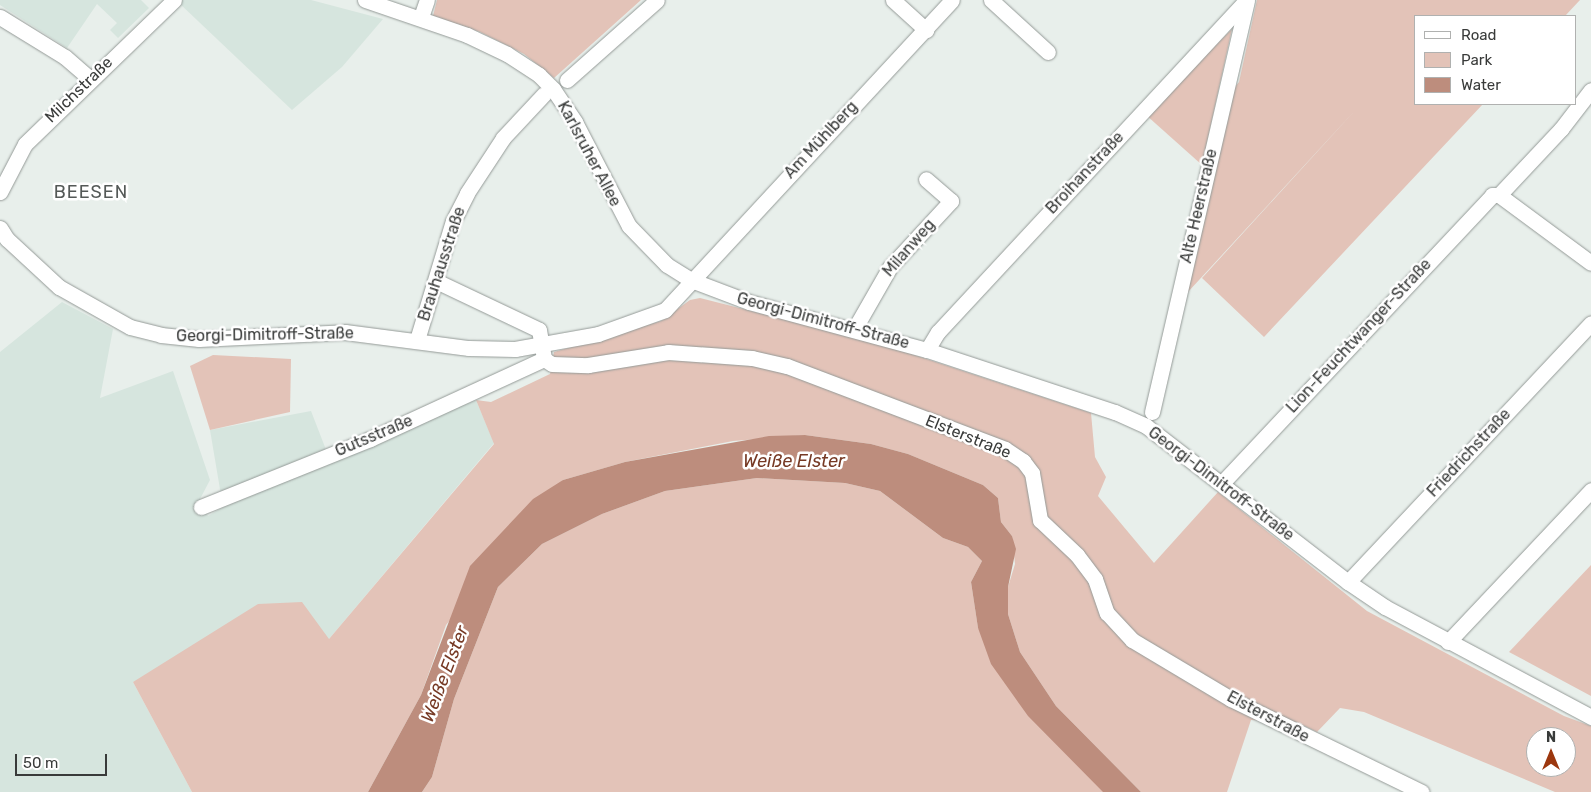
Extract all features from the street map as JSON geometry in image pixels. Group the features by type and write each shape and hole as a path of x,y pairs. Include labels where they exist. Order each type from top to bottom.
{"street":[{"name":"Milchstraße","path":"0,192 25,144 90,79 174,0"},
{"name":"Karlsruher Allee","path":"365,0 421,17 507,54 553,89 575,122 629,226 661,260 690,280"},
{"path":"421,17 427,0"},
{"path":"567,80 657,0"},
{"path":"893,0 926,30"},
{"name":"Am Mühlberg","path":"690,280 926,30 952,0"},
{"path":"991,0 1048,52"},
{"name":"Broihanstraße","path":"927,350 938,332 1247,0"},
{"name":"Alte Heerstraße","path":"1152,412 1247,0"},
{"path":"0,17 65,58 90,79"},
{"name":"Lion-Feuchtwanger-Straße","path":"1222,483 1492,195 1499,194 1560,129 1591,90"},
{"name":"Brauhausstraße","path":"417,340 453,220 467,193 503,138 544,94"},
{"name":"Milanweg","path":"855,328 890,267 951,201 926,179"},
{"path":"1499,194 1591,263"},
{"name":"Georgi-Dimitroff-Straße","path":"2,238 59,287 77,299 130,327 153,333 199,339 346,332 478,348 543,352 665,310 690,280 749,302 855,328 1115,412 1164,437 1348,582 1448,642 1591,718"},
{"path":"436,281 534,327 542,337 543,352"},
{"name":"Friedrichstraße","path":"1348,582 1591,323"},
{"name":"Gutsstraße","path":"201,507 370,439 543,352"},
{"name":"Elsterstraße","path":"543,352 568,365 668,352 752,358 787,366 1005,449 1023,460 1032,473 1040,520 1077,555 1095,579 1107,614 1132,640 1231,698 1355,762 1422,792"},
{"path":"1448,642 1591,490"}],"shaded area":[{"path":"0,0 141,0 149,8 118,38 110,30 117,23 97,4 67,48 0,5"},
{"path":"182,0 311,0 383,19 342,67 292,110 179,3"},
{"path":"62,302 113,329 100,398 173,371 210,480 200,499 208,516 223,507 210,430 311,411 330,460 476,400 494,443 329,639 133,682 192,792 0,792 0,352"}],"green space":[{"path":"437,0 641,0 554,78 524,54 480,32 433,16"},
{"path":"1257,0 1580,0 1566,15 1414,15 1414,105 1482,105 1264,337 1202,278 1359,106 1188,292 1231,92 1239,82"},
{"path":"1232,29 1202,165 1146,115"},
{"path":"700,298 881,344 1091,413 1095,457 1106,477 1098,496 1154,563 1218,492 1367,611 1564,716 1591,726 1591,792 1555,792 1364,712 1340,708 1317,732 1296,722 1251,720 1227,792 1141,792 1056,706 1020,652 1008,614 1008,587 1015,564 1012,536 1001,522 998,498 983,485 908,454 871,444 805,435 733,441 625,462 563,480 446,625 421,695 368,792 192,792 133,682 258,604 302,602 329,639 494,444 476,400 491,402 550,374 554,352 661,321 690,300"},
{"path":"213,355 291,359 290,412 210,430 190,366"},
{"path":"757,478 845,483 880,491 943,538 968,547 982,561 971,582 978,628 1104,792 422,792 432,777 454,699 498,587 542,544 602,514 665,491"},
{"path":"1591,565 1591,696 1509,652"}],"water":[{"name":"Weiße Elster","path":"805,435 871,444 908,454 983,485 998,498 1001,522 1012,536 1016,549 1008,587 1008,614 1020,652 1056,706 1141,792 1103,792 1028,716 991,664 978,628 971,582 982,561 968,547 943,538 880,491 845,483 757,478 665,491 602,514 542,544 498,587 454,699 432,777 422,792 368,792 421,695 470,566 533,499 563,480 625,462 769,436"}],"district":[{"name":"BEESEN","path":"91,192"}]}
